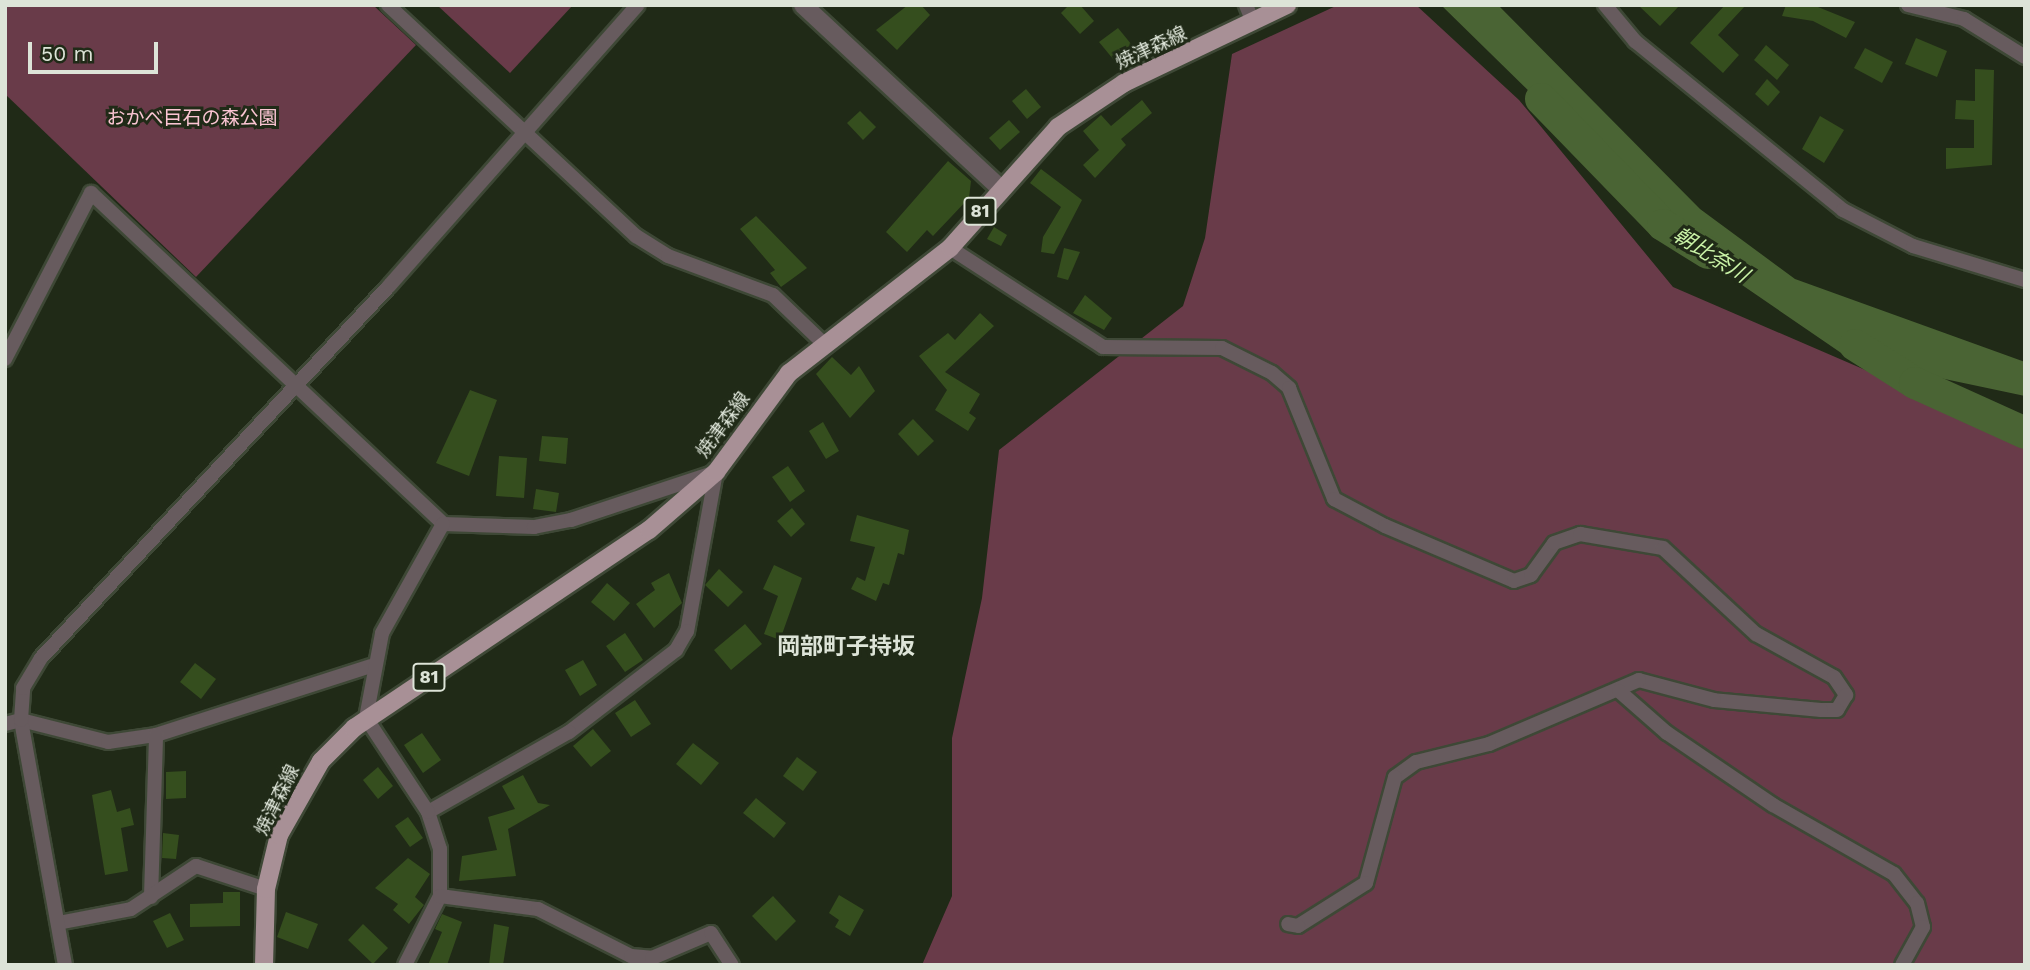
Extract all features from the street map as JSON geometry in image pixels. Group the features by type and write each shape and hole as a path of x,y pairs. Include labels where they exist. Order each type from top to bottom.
{"main road":[{"name":"焼津森線","path":"264,965 266,889 279,835 300,792 321,761 366,718 622,550 716,472 789,373 822,342 950,248 999,187 1095,101 1250,14 1287,5"}],"street":[{"path":"388,5 636,236 667,256 774,295 822,342"},
{"path":"65,965 22,720 23,688 41,658 294,385 638,5"},
{"path":"803,5 999,187"},
{"path":"1605,5 1635,41 1843,210 1913,246 2025,280"},
{"path":"1908,5 1964,19 2025,57"},
{"path":"5,359 91,193 443,524 534,527 571,520 716,472 687,631 676,650 569,732 428,812"},
{"path":"950,248 1103,347 1222,348 1272,373 1289,388 1334,499 1385,526 1514,581 1531,575 1554,543 1580,534 1663,548 1756,634 1834,677 1846,695 1837,710 1821,710 1714,700 1639,680 1619,691 1489,744 1416,762 1395,777 1366,883 1298,926 1288,924"},
{"path":"405,965 440,896 440,849 428,812 366,718 371,666 382,633 443,524"},
{"path":"5,723 22,720 108,742 156,735 371,666"},
{"path":"1619,691 1667,733 1773,805 1894,874 1917,903 1923,927 1902,965"},
{"path":"151,897 156,735"},
{"path":"58,923 131,909 196,866 213,866 266,889"},
{"path":"440,896 538,909 631,956 652,958 712,933 732,965"}],"green space":[{"name":"おかべ巨石の森公園","path":"5,5 373,5 416,45 196,277 5,94"},
{"path":"437,5 573,5 510,73"},
{"path":"1338,5 1416,5 1519,100 1673,287 2025,439 2025,965 922,965 952,896 952,738 982,598 999,450 1183,306 1205,238 1232,54"}],"water":[{"path":"1441,5 1498,5 1700,209 1795,279 2025,362 2025,396 1850,359 1691,250"}],"building":[{"path":"908,5 921,5 930,15 897,50 876,30"},
{"path":"1069,5 1080,5 1094,21 1080,34 1061,13"},
{"path":"1638,5 1680,5 1660,26"},
{"path":"1725,5 1746,5 1718,35 1739,55 1723,73 1690,43"},
{"path":"1786,5 1813,5 1855,22 1846,38 1813,21 1782,16"},
{"path":"1118,28 1136,50 1118,65 1099,42"},
{"path":"1916,38 1947,51 1937,77 1905,64"},
{"path":"1766,45 1789,65 1777,80 1754,60"},
{"path":"1865,48 1893,62 1882,83 1854,68"},
{"path":"1975,69 1994,70 1992,165 1946,169 1946,148 1974,148 1974,120 1955,119 1956,100 1975,101"},
{"path":"1767,79 1780,92 1768,106 1755,94"},
{"path":"1026,89 1041,107 1027,119 1012,101"},
{"path":"1142,100 1152,113 1121,139 1126,145 1095,178 1083,165 1099,150 1083,131 1101,115 1111,126"},
{"path":"860,111 876,127 863,140 847,123"},
{"path":"1820,116 1844,130 1824,163 1802,149"},
{"path":"1009,120 1020,132 1000,150 989,138"},
{"path":"948,161 971,181 969,198 933,236 927,230 907,252 886,232"},
{"path":"1041,169 1082,200 1054,254 1041,252 1043,237 1061,207 1030,183"},
{"path":"756,216 807,268 781,287 770,273 775,270 740,229"},
{"path":"994,227 1007,235 1001,246 987,239"},
{"path":"1064,248 1080,252 1068,280 1057,277"},
{"path":"1085,295 1112,318 1104,330 1073,313"},
{"path":"980,313 994,326 945,372 980,394 969,413 976,418 968,431 935,410 947,390 919,356 948,333 955,340"},
{"path":"832,357 851,375 859,366 875,391 850,418 816,374"},
{"path":"470,390 497,400 469,476 436,463"},
{"path":"913,419 934,441 918,456 898,434"},
{"path":"823,422 839,451 826,459 809,431"},
{"path":"542,436 568,438 566,464 539,461"},
{"path":"499,456 527,458 524,498 496,496"},
{"path":"788,466 805,491 790,502 772,477"},
{"path":"536,489 559,493 556,512 533,509"},
{"path":"792,508 805,524 791,537 777,521"},
{"path":"857,515 909,530 904,555 898,553 889,585 883,583 876,601 851,589 857,577 865,581 875,547 850,541"},
{"path":"774,565 802,578 780,640 764,634 778,596 763,589"},
{"path":"719,569 743,592 728,607 705,585"},
{"path":"669,573 682,603 654,628 636,604 655,590 651,583"},
{"path":"607,583 630,603 614,621 591,602"},
{"path":"745,624 762,644 731,670 714,650"},
{"path":"625,633 643,660 625,672 606,646"},
{"path":"583,660 597,685 580,696 565,670"},
{"path":"195,663 216,679 201,699 180,682"},
{"path":"635,700 651,724 631,737 615,713"},
{"path":"593,729 611,751 591,767 573,746"},
{"path":"422,733 441,760 423,773 404,745"},
{"path":"693,743 719,763 701,785 676,764"},
{"path":"797,757 817,772 803,791 783,776"},
{"path":"378,767 393,786 378,799 363,780"},
{"path":"186,771 186,798 166,799 166,772"},
{"path":"523,775 538,803 550,805 508,829 516,876 459,881 462,856 497,850 488,817 515,809 502,786"},
{"path":"111,790 117,812 130,808 134,825 121,828 128,871 105,875 92,795"},
{"path":"756,798 786,823 774,838 743,813"},
{"path":"408,817 423,838 410,847 395,826"},
{"path":"163,833 179,835 176,859 162,858"},
{"path":"408,858 430,874 415,897 424,905 409,924 393,910 398,904 375,888"},
{"path":"223,892 240,892 240,926 190,927 190,904 223,903"},
{"path":"839,895 864,910 850,936 835,927 839,920 829,913"},
{"path":"773,896 796,921 776,941 752,916"},
{"path":"286,912 318,924 308,949 277,937"},
{"path":"170,913 184,940 167,948 153,921"},
{"path":"442,914 462,922 447,965 428,965 442,932 435,929"},
{"path":"363,924 388,948 373,964 348,940"},
{"path":"494,924 509,927 503,965 489,965"}],"waterway":[{"name":"朝比奈川","path":"1541,99 1663,225 1708,253"},
{"name":"朝比奈川","path":"1855,345 1915,383 2025,433"}],"district":[{"name":"岡部町子持坂","path":"846,647"}]}
